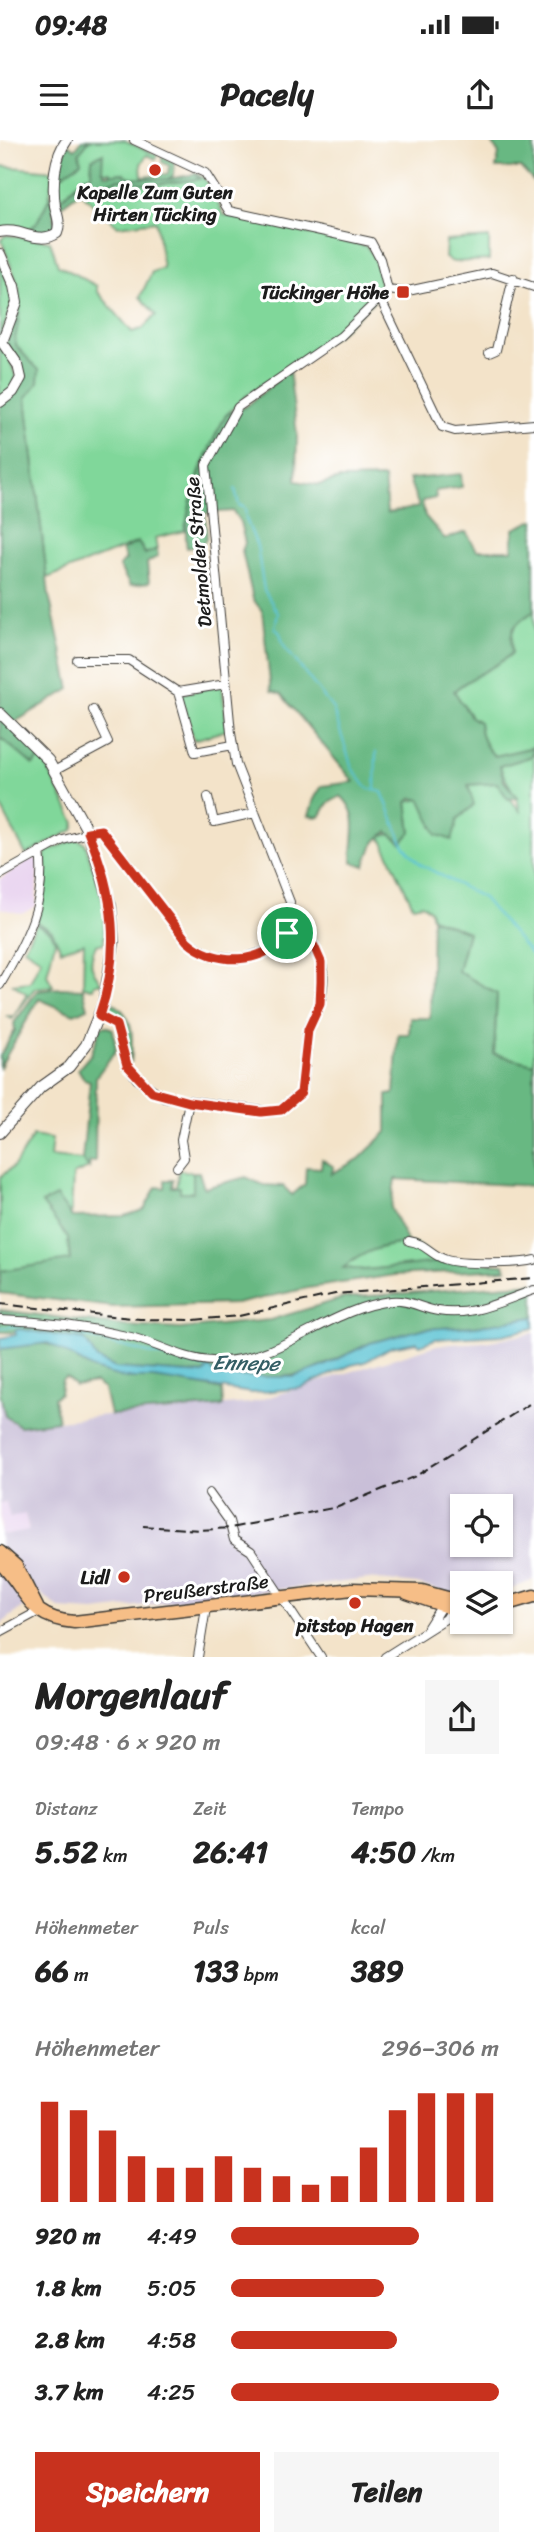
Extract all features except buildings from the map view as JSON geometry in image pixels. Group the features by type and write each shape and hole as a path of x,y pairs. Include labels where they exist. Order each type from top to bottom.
{"main road":[{"path":"0,1552 16,1566 36,1607"},
{"path":"0,1563 36,1607"},
{"name":"Preußerstraße","path":"36,1607 55,1619 83,1622 344,1589 422,1591 450,1604"},
{"path":"513,1602 534,1596"}],"street":[{"path":"0,232 11,231 43,238 57,233 59,225 54,195 56,167 61,148 67,140"},
{"path":"134,140 205,173 229,211 371,242 380,259 388,290 411,290 492,273 534,286"},
{"path":"0,254 14,286 17,302 2,342 18,365 21,378 13,392 0,402"},
{"path":"489,353 496,350 513,278"},
{"name":"Detmolder Straße","path":"287,933 290,902 255,813 233,745 206,479 209,456 238,407 341,336 381,300 388,290"},
{"path":"381,300 442,427 455,431 534,424"},
{"path":"77,660 129,660 178,692 195,752 233,745"},
{"path":"178,692 226,684"},
{"path":"54,771 108,741 93,710"},
{"path":"0,713 39,748 88,832 114,922 112,965 99,1016 78,1056 31,1096 0,1132"},
{"path":"208,797 214,822 255,813"},
{"path":"1,871 40,851 88,832 101,830 187,941 201,952 230,959 250,957 269,950 287,933 310,943 321,962 320,1004 308,1030 301,1093 281,1110 271,1112 164,1097 137,1079 121,1050 116,1025 99,1016"},
{"path":"0,985 35,921 42,887 40,851"},
{"path":"177,1167 184,1158 181,1140 189,1102"},
{"path":"409,1241 424,1245 449,1261 513,1264 534,1260"},
{"path":"0,1320 31,1321 130,1337 200,1360 226,1361 255,1356 356,1311 393,1301 433,1311 464,1313 475,1312 534,1290"},
{"path":"209,1493 229,1521 234,1540 251,1551 321,1657"},
{"path":"0,1632 36,1607"},
{"path":"198,1657 206,1608"},
{"path":"385,1657 427,1630 450,1608"}],"shaded area":[{"path":"34,857 38,860 36,906 22,914 0,908 0,879"},
{"path":"534,1333 534,1580 513,1588 513,1571 450,1571 450,1594 417,1584 369,1579 94,1611 60,1609 40,1593 0,1625 0,1528 2,1535 29,1530 25,1514 10,1518 6,1502 0,1503 0,1392 5,1416 20,1426 121,1413 250,1403 437,1345 484,1342"},
{"path":"5,1502 25,1514 29,1531 1,1535 0,1503"}],"green space":[{"path":"82,140 89,140 79,153 81,162 59,177 61,160 68,144 75,149"},
{"path":"89,140 124,140 157,155 156,159 147,155 141,164 142,177 168,174 170,166 162,162 162,157 174,162 173,176 155,180 140,179 122,173 111,175 111,172 105,172 92,159 91,175 70,189 59,208 59,177 81,162 79,153"},
{"path":"490,140 534,140 534,182 521,168 496,168 499,154"},
{"path":"103,153 102,169 105,175 122,173 131,178 169,179 195,174 200,179 152,185 119,179 80,192 60,207 59,201 84,177 91,175 92,159"},
{"path":"0,166 53,171 46,207 37,223 30,229 20,231 0,228"},
{"path":"196,173 205,179 224,215 366,246 372,253 378,270 381,285 377,298 338,334 246,396 226,415 201,467 184,531 155,538 157,549 146,554 138,542 47,578 26,398 32,391 39,370 16,348 13,340 19,319 19,288 1,239 6,235 50,241 58,265 97,286 97,291 132,332 142,329 156,315 140,297 152,272 163,268 156,221 118,226 80,192 119,179 152,185 199,179"},
{"path":"51,195 56,228 49,234 24,232 36,224"},
{"path":"489,238 489,260 453,262 445,258 446,241"},
{"path":"0,260 14,300 1,336 16,377 14,386 0,398"},
{"path":"20,307 15,342 39,370 38,383 26,398 49,595 70,689 15,722 42,757 33,765 0,737 0,402 26,377 6,343"},
{"path":"289,370 297,434 296,481 319,485 340,479 384,478 387,513 419,507 409,479 461,474 462,487 435,491 436,498 422,501 425,516 445,539 466,532 477,550 512,550 514,529 534,520 534,611 514,628 511,637 512,653 454,691 471,717 479,722 484,741 495,756 534,747 530,757 500,766 504,781 518,798 508,799 497,783 468,785 474,805 458,819 452,840 437,835 421,800 413,798 407,802 411,832 402,843 388,832 383,835 373,846 365,866 352,862 353,819 341,796 328,803 320,817 309,816 314,799 322,786 354,782 281,694 271,691 262,611 253,599 242,551 245,543 240,522 233,511 205,513 207,538 201,546 187,548 188,517 197,480 226,415 247,406"},
{"path":"138,542 145,554 157,549 158,556 147,563 149,583 130,586 119,566 126,560 122,550"},
{"path":"534,611 534,747 495,756 484,741 479,722 471,717 454,691 512,653 511,637 514,628"},
{"path":"222,685 227,730 194,740 180,694"},
{"path":"0,737 33,765 42,757 75,823 73,830 26,855 0,805"},
{"path":"534,752 534,1064 494,1054 497,994 458,971 468,932 432,918 430,910 422,904 413,906 380,836 411,832 407,802 421,799 430,815 432,827 453,832 458,819 473,805 468,785 497,782 520,811 517,799 500,766 530,757"},
{"path":"77,839 85,843 108,916 108,920 104,921 104,943 96,945 91,962 93,971 102,984 94,984 93,988 83,987 84,943 61,950 52,931 37,922 46,885 45,852"},
{"path":"432,918 468,932 458,971 497,994 494,1054 534,1064 534,1186 395,1179 391,1208 408,1243 374,1250 343,1268 365,1270 449,1261 504,1264 506,1269 395,1275 308,1288 236,1304 113,1307 0,1293 0,1271 70,1260 68,1238 42,1203 56,1196 72,1217 124,1216 144,1210 156,1187 165,1188 165,1180 173,1180 172,1187 180,1187 180,1192 193,1192 193,1172 199,1172 204,1188 246,1177 263,1185 283,1186 292,1195 305,1184 306,1167 321,1168 322,1159 334,1167 331,1174 359,1159 387,1132 387,1095 394,1094 398,1034 409,1034 410,1018 430,1018"},
{"path":"36,924 51,932 55,941 47,975 53,986 35,988 12,1019 6,1016 14,1016 27,994 13,984 30,982 41,959 24,948"},
{"path":"83,989 88,1008 74,1014 39,999 0,1067 0,1056 15,1030 14,1023 37,991"},
{"path":"108,1000 124,1012 131,1027 131,1063 122,1023 110,1011"},
{"path":"101,1027 113,1029 116,1050 96,1077 95,1162 90,1162 89,1168 82,1160 90,1081 84,1079 78,1069 91,1054"},
{"path":"33,1136 52,1139 50,1157 82,1160 89,1168 73,1175 71,1217 56,1197 42,1203 68,1238 70,1261 0,1271 0,1177 14,1166"},
{"path":"179,1170 193,1172 193,1192 180,1192 180,1188 176,1187"},
{"path":"408,1243 417,1244 442,1264 365,1270 343,1268 373,1250"},
{"path":"534,1283 534,1317 476,1326 422,1329 370,1343 306,1374 270,1378 115,1368 97,1359 85,1340 41,1333 0,1332 0,1310 124,1326 180,1329 270,1320 344,1298"},
{"path":"32,1343 51,1345 85,1365 109,1374 170,1380 222,1390 223,1406 110,1415 104,1389 95,1383 75,1386 66,1377 62,1380 60,1393 54,1398 58,1421 20,1426 5,1416 0,1392 0,1349"}],"water":[{"path":"534,1317 534,1328 502,1335 435,1339 420,1345 417,1342 391,1347 365,1362 351,1365 301,1388 252,1393 153,1378 124,1378 93,1369 48,1343 0,1349 0,1338 16,1335 15,1330 20,1329 85,1340 97,1359 115,1368 204,1374 209,1367 217,1376 293,1377 322,1367 370,1343 422,1329 476,1326"}],"waterway":[{"path":"235,489 239,505 245,508 246,519 257,546 264,590 278,613 275,628 280,633 284,646 333,709 352,768 367,788 382,792 404,846 420,864 483,898 534,958"},
{"path":"375,788 376,752"},
{"name":"Ennepe","path":"0,1328 22,1325 51,1328 206,1368"}],"railway":[{"path":"0,1304 140,1319 193,1320 239,1316 335,1294 534,1278"},
{"path":"143,1526 200,1530 230,1528 338,1507 416,1476 534,1401"}],"place":[{"name":"Kapelle Zum Guten Hirten Tücking","path":"155,170"},
{"name":"Tückinger Höhe","path":"403,292"},
{"name":"Lidl","path":"124,1577"},
{"name":"pitstop Hagen","path":"355,1603"}],"route":[{"path":"101,830 187,941 201,952 220,958 241,959 269,950 287,933 314,946 321,962 320,1004 308,1030 301,1093 281,1110 261,1112 189,1102 152,1092 137,1079 127,1065 121,1050 118,1027 110,1019 99,1016 112,965 114,922 88,832 101,830"}]}
